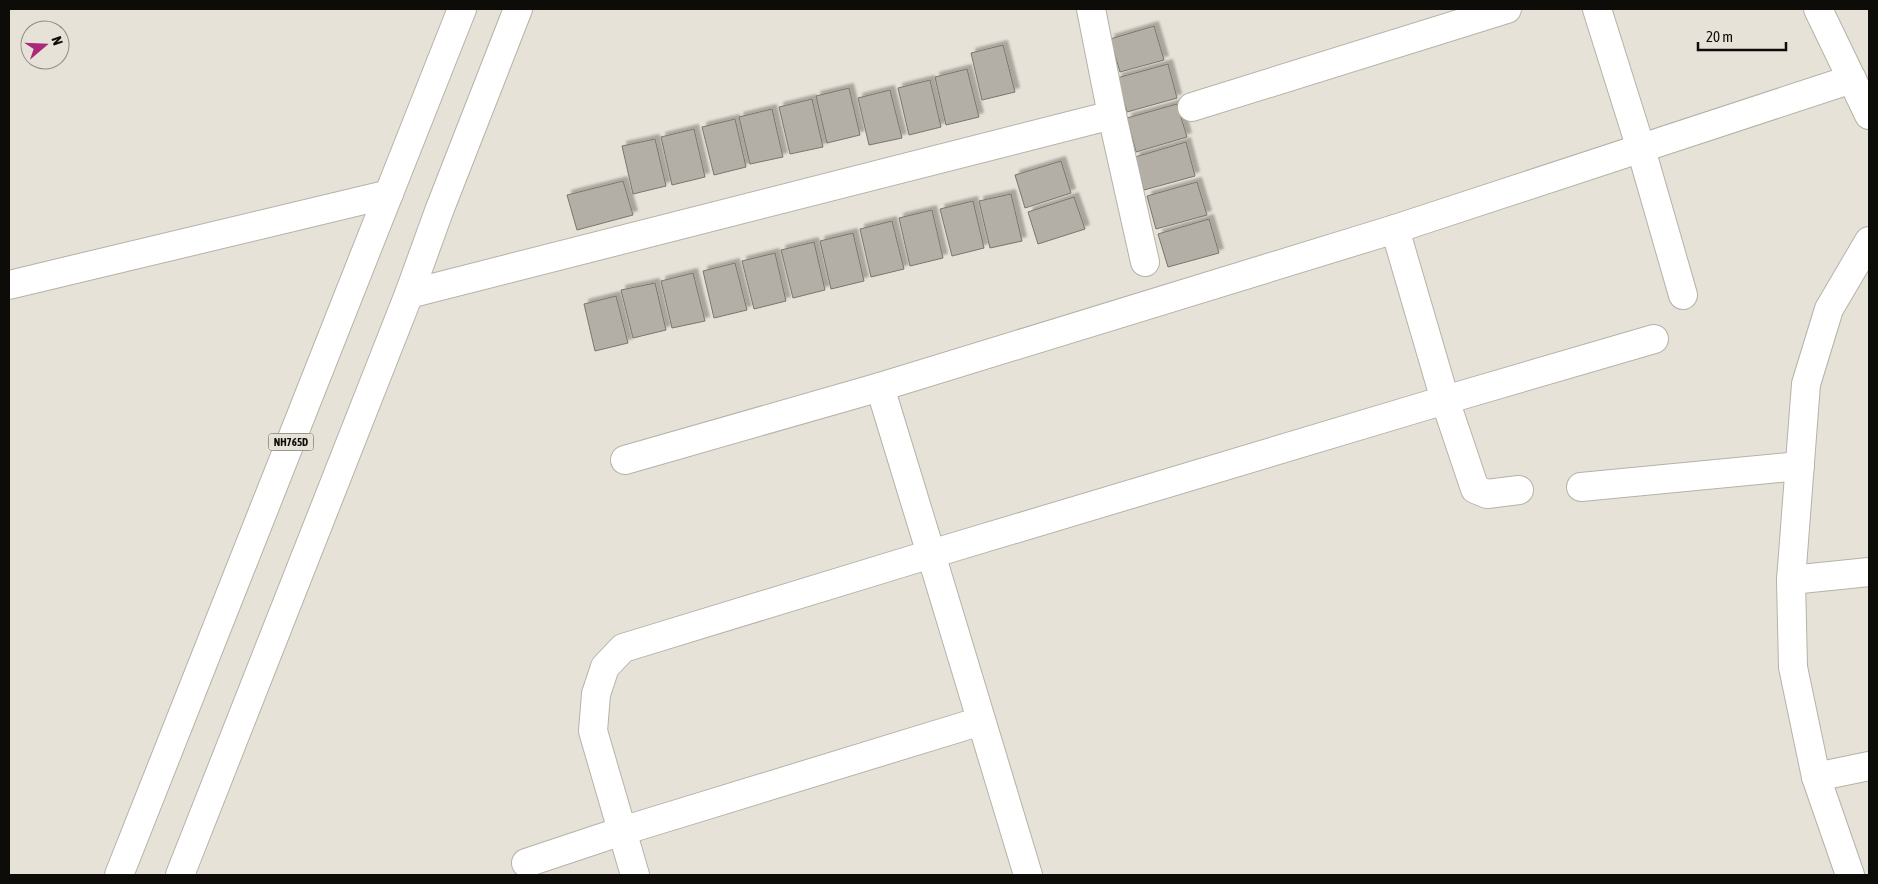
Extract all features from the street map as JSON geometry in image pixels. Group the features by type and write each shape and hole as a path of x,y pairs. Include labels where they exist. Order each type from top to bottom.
{"main road":[{"name":"NH765D","path":"119,875 462,9"},
{"path":"180,875 409,294 439,211 518,9"},
{"path":"1090,9 1145,262"},
{"path":"1192,107 1507,9"},
{"path":"1598,9 1641,148 1683,295"},
{"path":"1818,9 1869,116"},
{"path":"625,460 880,387 1395,229 1852,79"},
{"path":"409,294 1112,115"},
{"path":"9,285 389,194"},
{"path":"1395,229 1445,400 1474,489 1487,494 1519,490"},
{"path":"1850,875 1816,776 1793,667 1791,580 1806,384 1829,309 1869,241"},
{"path":"635,875 592,731 596,694 605,667 623,648 931,554 1654,339"},
{"path":"880,387 1028,875"},
{"path":"1582,486 1800,466"},
{"path":"1791,580 1869,572"},
{"path":"526,862 981,721"},
{"path":"1816,776 1869,766"}],"building":[{"path":"1154,26 1164,60 1120,72 1110,39"},
{"path":"1003,45 1015,92 982,100 971,53"},
{"path":"1168,64 1177,98 1127,112 1117,78"},
{"path":"967,69 979,117 946,125 935,77"},
{"path":"930,80 941,127 909,135 898,88"},
{"path":"849,88 860,135 827,143 816,96"},
{"path":"890,90 902,138 869,145 858,98"},
{"path":"812,99 823,147 790,154 779,107"},
{"path":"1177,104 1187,137 1136,152 1127,118"},
{"path":"772,109 783,157 750,164 739,117"},
{"path":"735,119 746,167 714,175 702,127"},
{"path":"694,129 705,177 672,185 661,137"},
{"path":"655,139 666,186 633,194 622,146"},
{"path":"1186,142 1195,176 1144,190 1135,157"},
{"path":"1061,161 1071,193 1025,208 1015,175"},
{"path":"623,181 633,215 577,230 567,195"},
{"path":"1197,182 1207,215 1156,229 1147,196"},
{"path":"1011,194 1022,241 990,248 979,201"},
{"path":"1074,197 1085,229 1038,244 1028,212"},
{"path":"973,201 984,248 952,256 940,209"},
{"path":"932,210 943,258 910,266 899,218"},
{"path":"1209,219 1219,253 1168,267 1158,234"},
{"path":"892,221 904,269 871,277 860,229"},
{"path":"853,233 864,281 831,289 820,241"},
{"path":"814,242 825,290 793,298 781,250"},
{"path":"775,253 786,301 754,309 742,261"},
{"path":"735,263 747,310 714,318 703,271"},
{"path":"693,273 705,321 672,328 661,281"},
{"path":"655,283 666,330 633,338 621,290"},
{"path":"616,296 628,343 595,351 584,304"}]}
